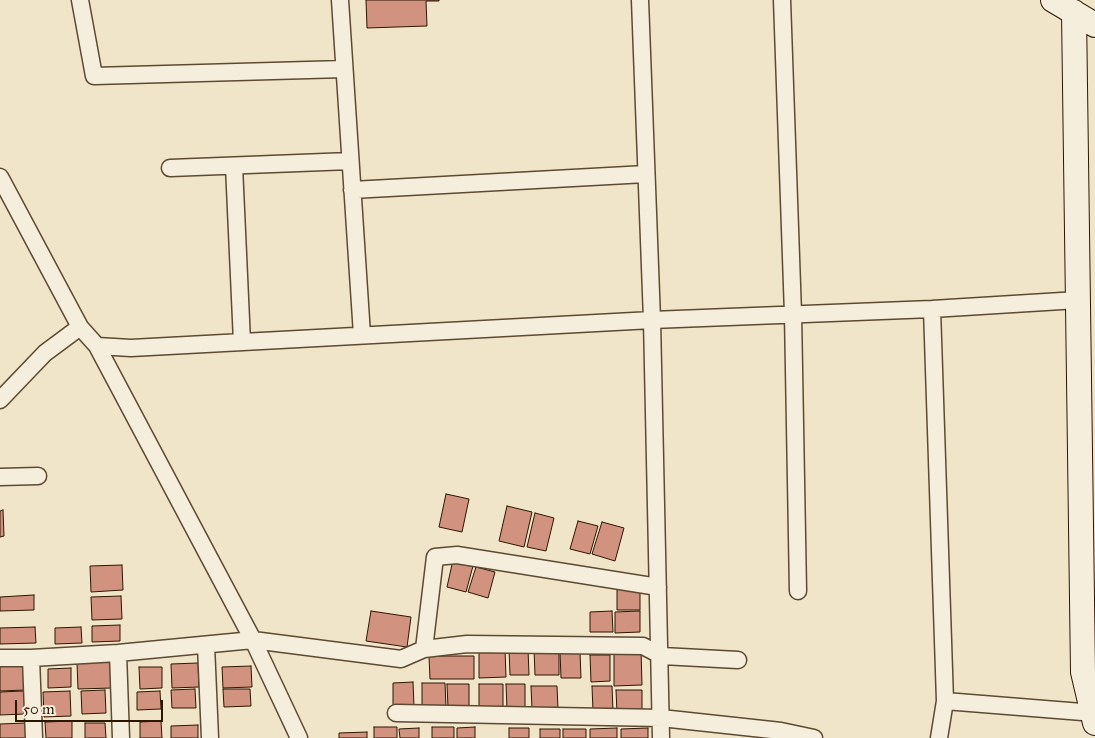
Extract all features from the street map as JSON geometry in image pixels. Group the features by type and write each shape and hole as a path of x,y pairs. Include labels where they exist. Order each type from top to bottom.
{"street":[{"path":"80,0 94,76 344,68"},
{"path":"340,0 362,335"},
{"path":"640,0 652,320 661,738"},
{"path":"782,0 793,314 798,591"},
{"path":"1053,0 1095,25"},
{"path":"945,701 1094,716 1083,672 1074,12"},
{"path":"170,168 350,161"},
{"path":"234,166 242,342"},
{"path":"352,190 646,174"},
{"path":"0,177 80,327 97,346 253,640 299,738"},
{"path":"97,346 131,348 652,320 932,309 1078,300"},
{"path":"932,309 945,701 939,738"},
{"path":"0,400 45,353 80,327"},
{"path":"0,476 38,476"},
{"path":"424,649 435,557 458,555 658,586"},
{"path":"0,658 118,653 253,640 400,659 424,649 467,644 643,646 662,656 738,660"},
{"path":"206,645 210,738"},
{"path":"118,653 121,738"},
{"path":"32,658 34,738"},
{"path":"396,713 661,718 781,731 814,738"}],"building":[{"path":"366,0 439,1 426,1 427,26 367,28"},
{"path":"446,494 469,499 462,532 439,527"},
{"path":"507,506 532,512 524,547 499,541"},
{"path":"3,510 4,536 0,537 0,511"},
{"path":"535,513 554,518 546,551 527,547"},
{"path":"578,521 598,526 590,554 570,549"},
{"path":"602,522 624,528 615,561 592,554"},
{"path":"453,560 473,566 466,592 447,587"},
{"path":"122,565 123,590 91,592 90,566"},
{"path":"476,567 495,572 488,598 468,592"},
{"path":"617,588 640,588 640,610 617,610"},
{"path":"34,595 34,610 0,611 0,597"},
{"path":"121,596 122,619 92,620 91,597"},
{"path":"371,611 411,617 407,647 366,641"},
{"path":"612,611 613,632 590,632 590,612"},
{"path":"640,611 640,632 615,633 615,612"},
{"path":"120,625 120,641 92,642 92,626"},
{"path":"35,627 36,643 0,644 0,628"},
{"path":"81,627 82,643 55,644 55,628"},
{"path":"559,648 559,675 535,675 534,649"},
{"path":"479,649 505,649 506,677 479,678"},
{"path":"509,649 528,649 529,675 510,675"},
{"path":"614,650 641,650 642,685 614,686"},
{"path":"560,652 580,652 581,678 561,678"},
{"path":"590,655 610,655 610,681 591,682"},
{"path":"429,656 474,656 474,679 430,679"},
{"path":"111,662 112,688 78,689 77,663"},
{"path":"198,663 199,687 172,688 171,664"},
{"path":"0,666 24,666 25,690 0,691"},
{"path":"251,666 252,687 223,688 222,667"},
{"path":"139,667 162,667 162,688 140,689"},
{"path":"71,668 71,687 48,688 48,669"},
{"path":"413,682 414,706 393,706 393,683"},
{"path":"422,683 445,683 446,707 422,708"},
{"path":"447,684 469,684 469,707 448,707"},
{"path":"479,684 503,684 503,711 479,712"},
{"path":"506,684 525,684 525,710 507,710"},
{"path":"531,686 557,686 558,709 532,709"},
{"path":"592,686 612,686 613,711 593,711"},
{"path":"195,689 196,708 172,708 171,690"},
{"path":"223,689 250,689 251,706 224,707"},
{"path":"105,690 106,713 82,714 81,691"},
{"path":"616,690 642,690 642,712 617,713"},
{"path":"24,691 25,714 0,715 0,692"},
{"path":"70,691 71,716 44,717 43,692"},
{"path":"160,691 161,709 137,710 137,692"},
{"path":"72,721 72,738 46,738 45,722"},
{"path":"161,721 162,738 140,738 140,722"},
{"path":"26,723 26,738 0,738 0,724"},
{"path":"85,723 105,723 106,738 85,738"},
{"path":"198,725 198,738 171,738 171,726"},
{"path":"374,727 397,727 397,738 374,738"},
{"path":"432,727 454,727 454,738 432,738"},
{"path":"475,727 475,738 457,738 457,728"},
{"path":"419,728 419,738 400,738 399,729"},
{"path":"509,728 529,728 529,738 509,738"},
{"path":"617,728 617,738 590,738 590,729"},
{"path":"648,728 648,738 621,738 621,729"},
{"path":"540,729 560,729 560,738 540,738"},
{"path":"563,729 586,729 586,738 563,738"},
{"path":"367,732 367,738 339,738 339,733"}]}
